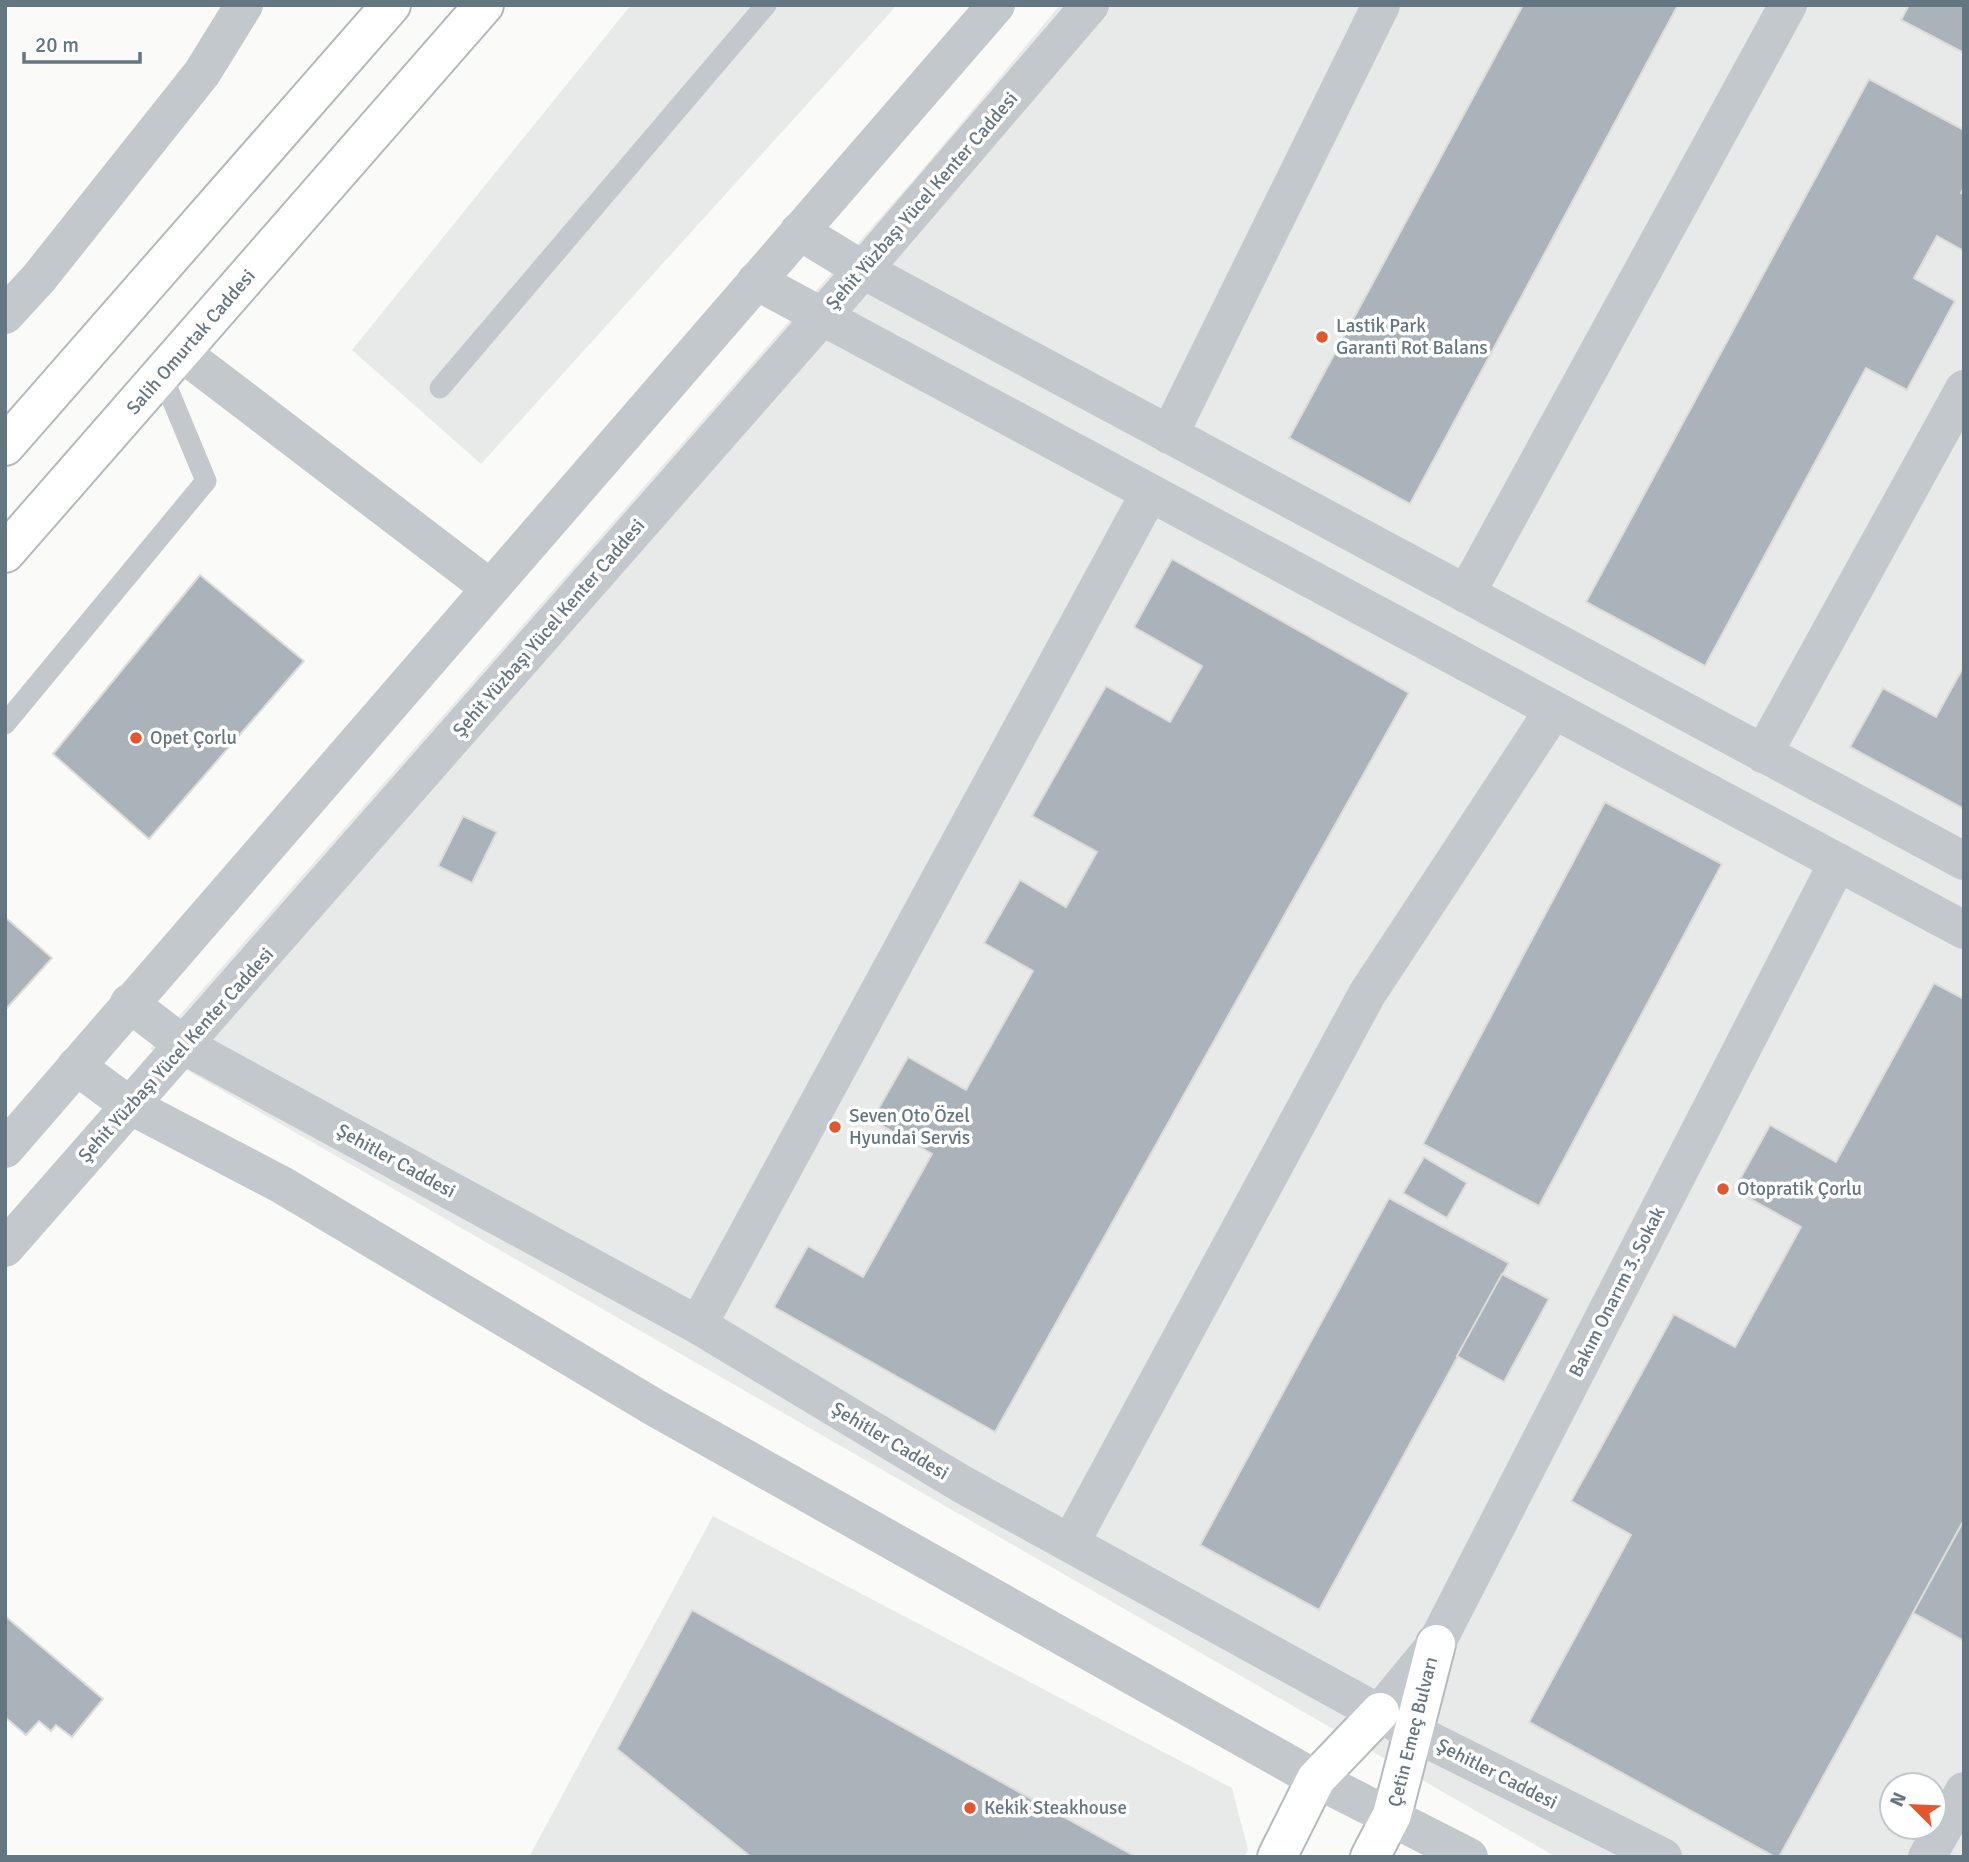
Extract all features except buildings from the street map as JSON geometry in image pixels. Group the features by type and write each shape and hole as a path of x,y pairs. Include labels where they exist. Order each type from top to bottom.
{"main road":[{"path":"334,71 382,5"},
{"path":"5,446 391,5"},
{"name":"Salih Omurtak Caddesi","path":"5,553 484,5"},
{"name":"Çetin Emeç Bulvarı","path":"1370,1857 1392,1815 1436,1644"},
{"path":"1277,1857 1316,1779 1380,1712"}],"street":[{"path":"5,315 39,278 202,73 244,5"},
{"path":"5,1149 996,5"},
{"name":"Şehit Yüzbaşı Yücel Kenter Caddesi","path":"5,1248 863,270 1090,5"},
{"path":"1169,435 1381,5"},
{"path":"1466,594 1788,5"},
{"path":"799,231 863,270 1964,861"},
{"path":"756,281 820,318 1964,930"},
{"path":"172,364 490,588"},
{"path":"1763,754 1964,389"},
{"path":"698,1325 1149,494"},
{"path":"1071,1542 1367,994 1553,711"},
{"name":"Bakım Onarım 3. Sokak","path":"1380,1712 1436,1644 1838,862"},
{"name":"Şehitler Caddesi","path":"129,1003 184,1046 698,1325 960,1483 1413,1732 1663,1857"},
{"path":"76,1066 130,1105 282,1185 652,1406 1316,1779 1392,1815 1469,1857"},
{"path":"1927,1857 1964,1791"}],"lane":[{"path":"440,388 766,5"},
{"path":"5,724 206,481 172,364"}],"shaded area":[{"path":"631,5 897,5 481,464 352,350"},
{"path":"1060,5 1964,5 1964,1857 1556,1857 150,1049 916,177"},
{"path":"713,1516 1232,1788 1248,1850 1244,1857 529,1857"}],"place":[{"name":"Lastik Park Garanti Rot Balans","path":"1322,337"},
{"name":"Opet Çorlu","path":"136,738"},
{"name":"Seven Oto Özel Hyundai Servis","path":"835,1127"},
{"name":"Otopratik Çorlu","path":"1723,1189"},
{"name":"Kekik Steakhouse","path":"970,1808"}]}
